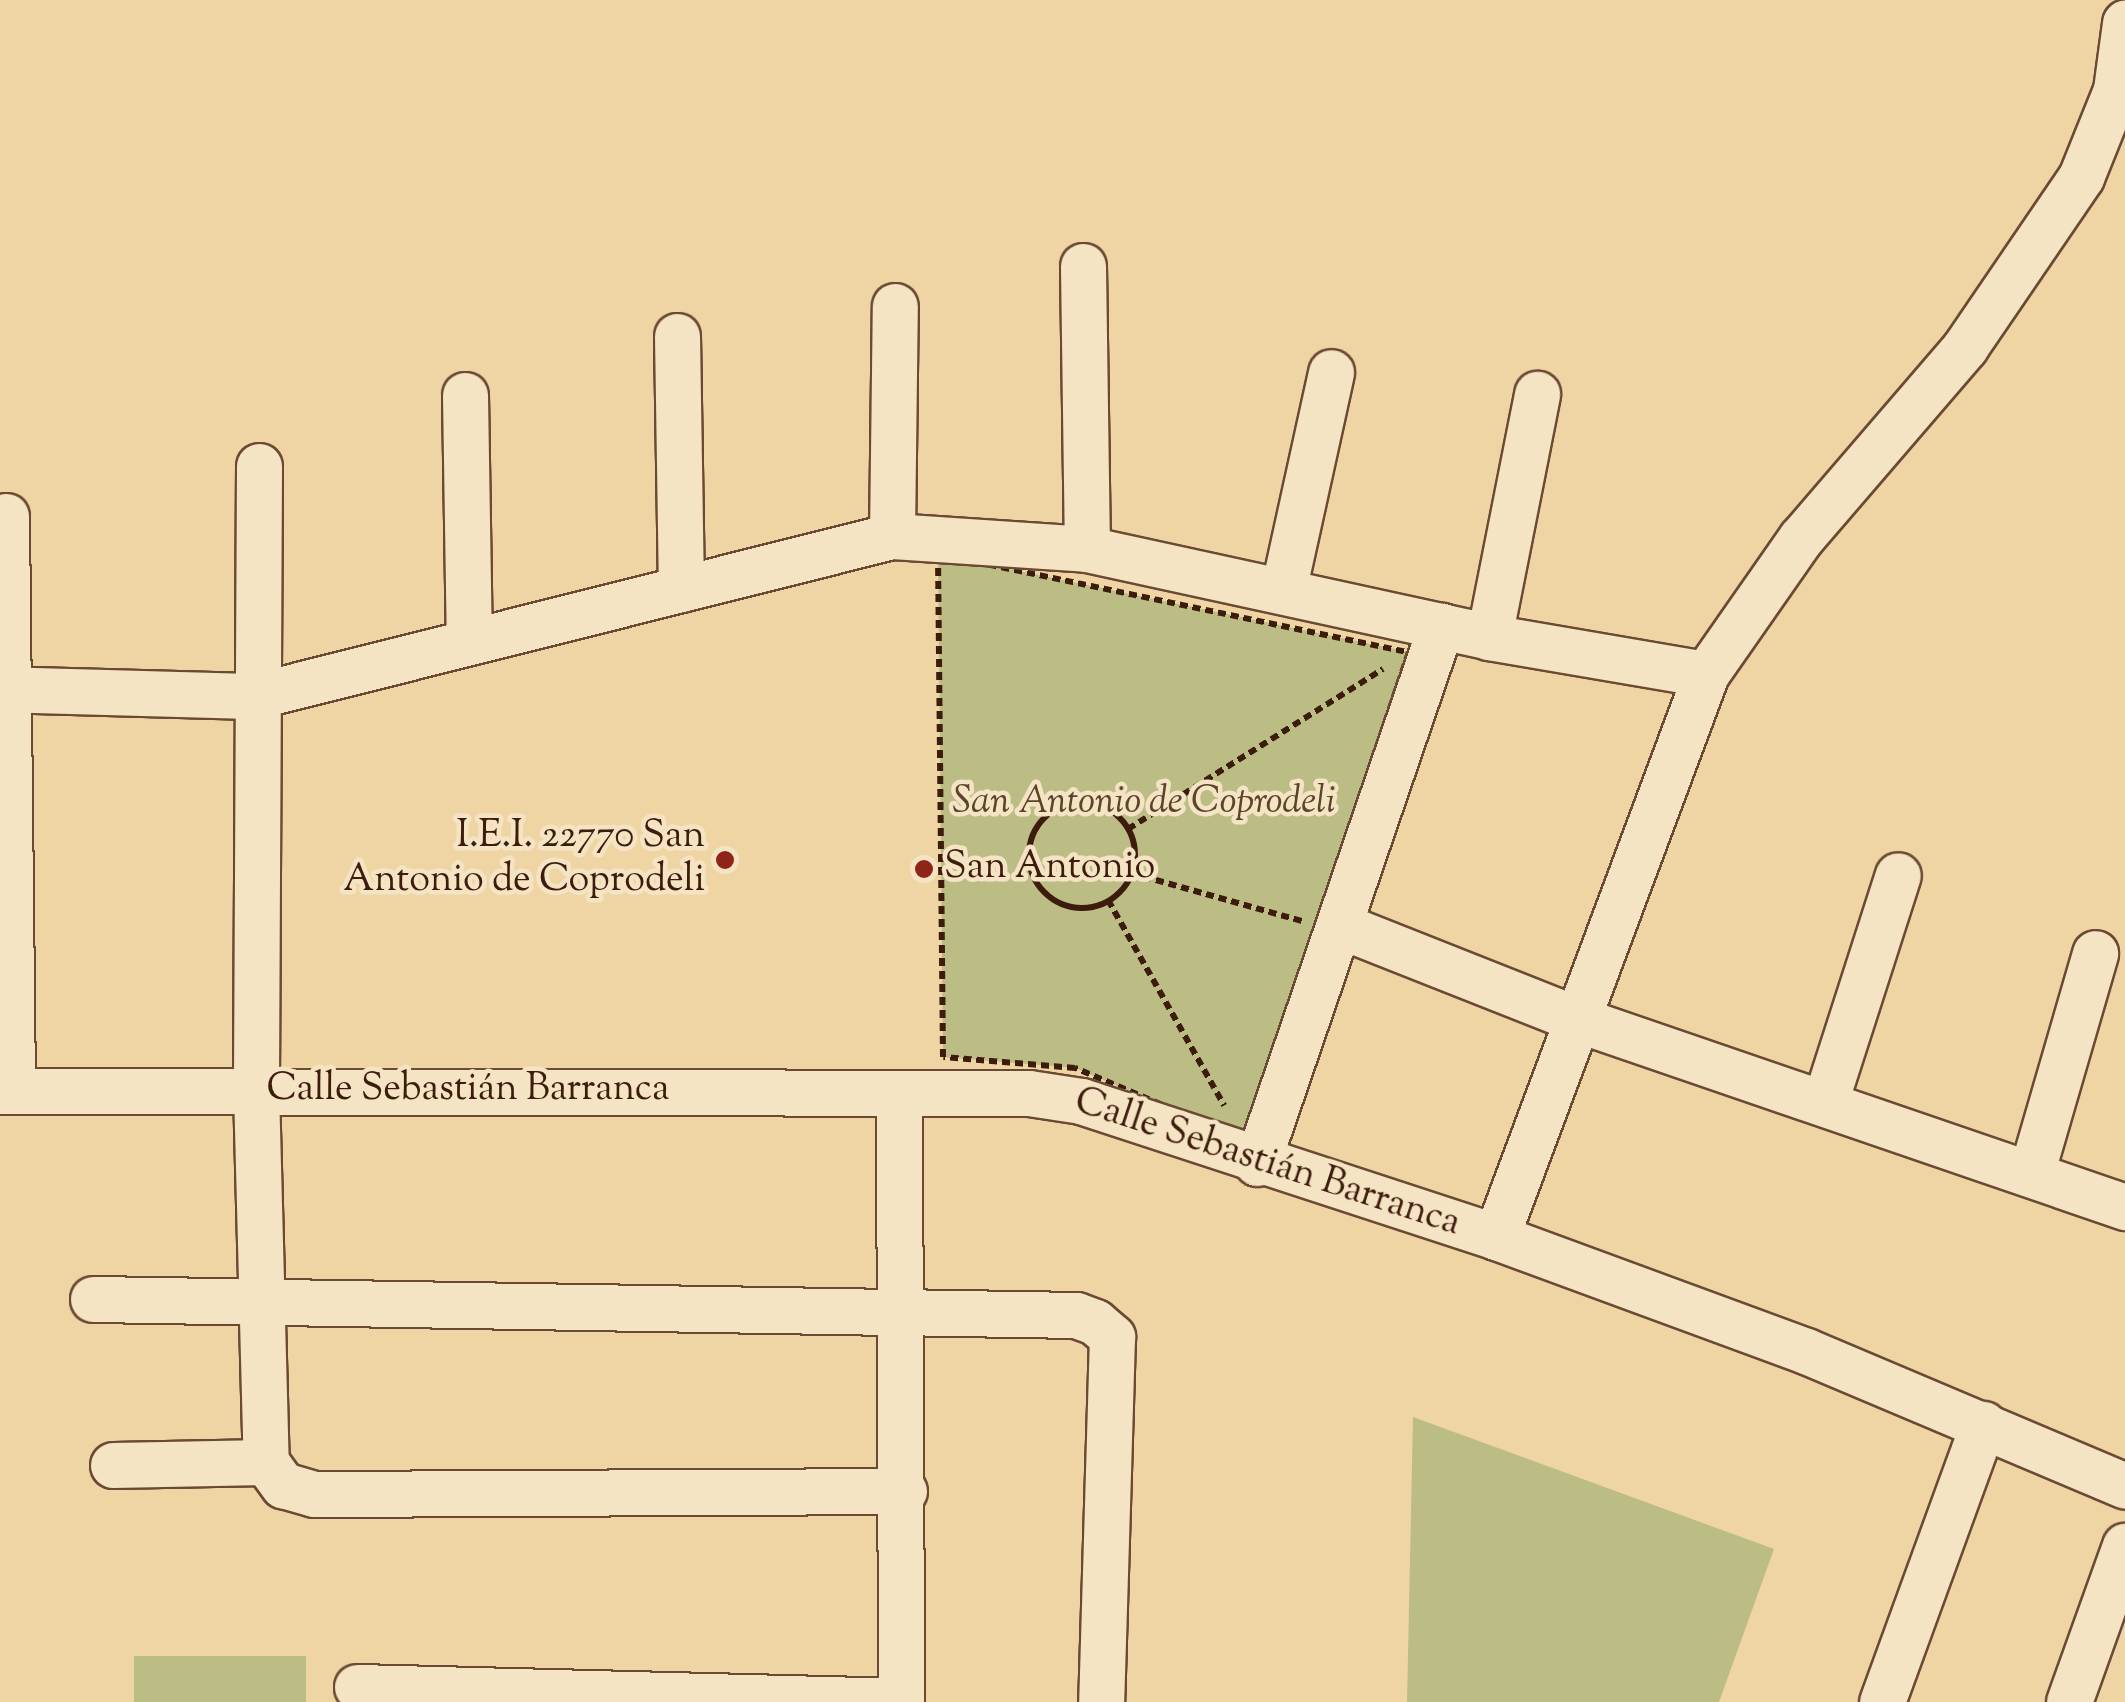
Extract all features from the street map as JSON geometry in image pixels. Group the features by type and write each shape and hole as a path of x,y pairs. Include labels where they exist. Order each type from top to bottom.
{"street":[{"path":"1496,1238 1574,1018 1706,674 1802,538 1965,347 2062,208 2081,177 2116,90 2125,23"},
{"path":"1083,266 1087,550"},
{"path":"892,536 895,306"},
{"path":"677,336 682,589"},
{"path":"1283,591 1331,372"},
{"path":"1489,636 1537,394"},
{"path":"466,395 469,639"},
{"path":"259,466 256,1090 266,1462 283,1485 314,1494 904,1490"},
{"path":"6,516 3,689 6,1090"},
{"path":"3,689 255,696 469,639 892,536 1087,550 1283,591 1425,639 1489,636 1706,674"},
{"path":"1251,1152 1425,639"},
{"path":"1825,1102 1898,875"},
{"path":"1328,925 1574,1018 2125,1207"},
{"path":"2030,1174 2095,952"},
{"name":"Calle Sebastián Barranca","path":"6,1090 1029,1093 1080,1100 1251,1152 1806,1351 2125,1486"},
{"path":"358,1687 901,1702 904,1490 899,1093"},
{"path":"93,1300 1076,1315 1112,1337 1101,1702"},
{"path":"1882,1702 1983,1424"},
{"path":"113,1464 266,1462"},
{"path":"2069,1702 2125,1546"}],"path":[{"path":"1251,1152 1075,1068 943,1057 938,554 1425,639"},
{"path":"1128,829 1425,639"},
{"path":"1251,1152 1425,639"},
{"path":"1072,802 1104,806 1128,829 1134,847 1131,873 1108,900 1080,908 1046,896 1035,881 1028,848 1044,818 1072,802"},
{"path":"1131,873 1328,925"},
{"path":"1108,900 1251,1152"}],"green space":[{"name":"San Antonio de Coprodeli","path":"938,554 1409,652 1245,1140 1075,1068 943,1057"},
{"path":"1413,1417 1774,1549 1719,1702 1407,1702"},
{"path":"134,1656 306,1656 306,1702 134,1702"}],"place":[{"name":"I.E.I. 22770 San Antonio de Coprodeli","path":"725,860"},
{"name":"San Antonio","path":"924,869"}]}
